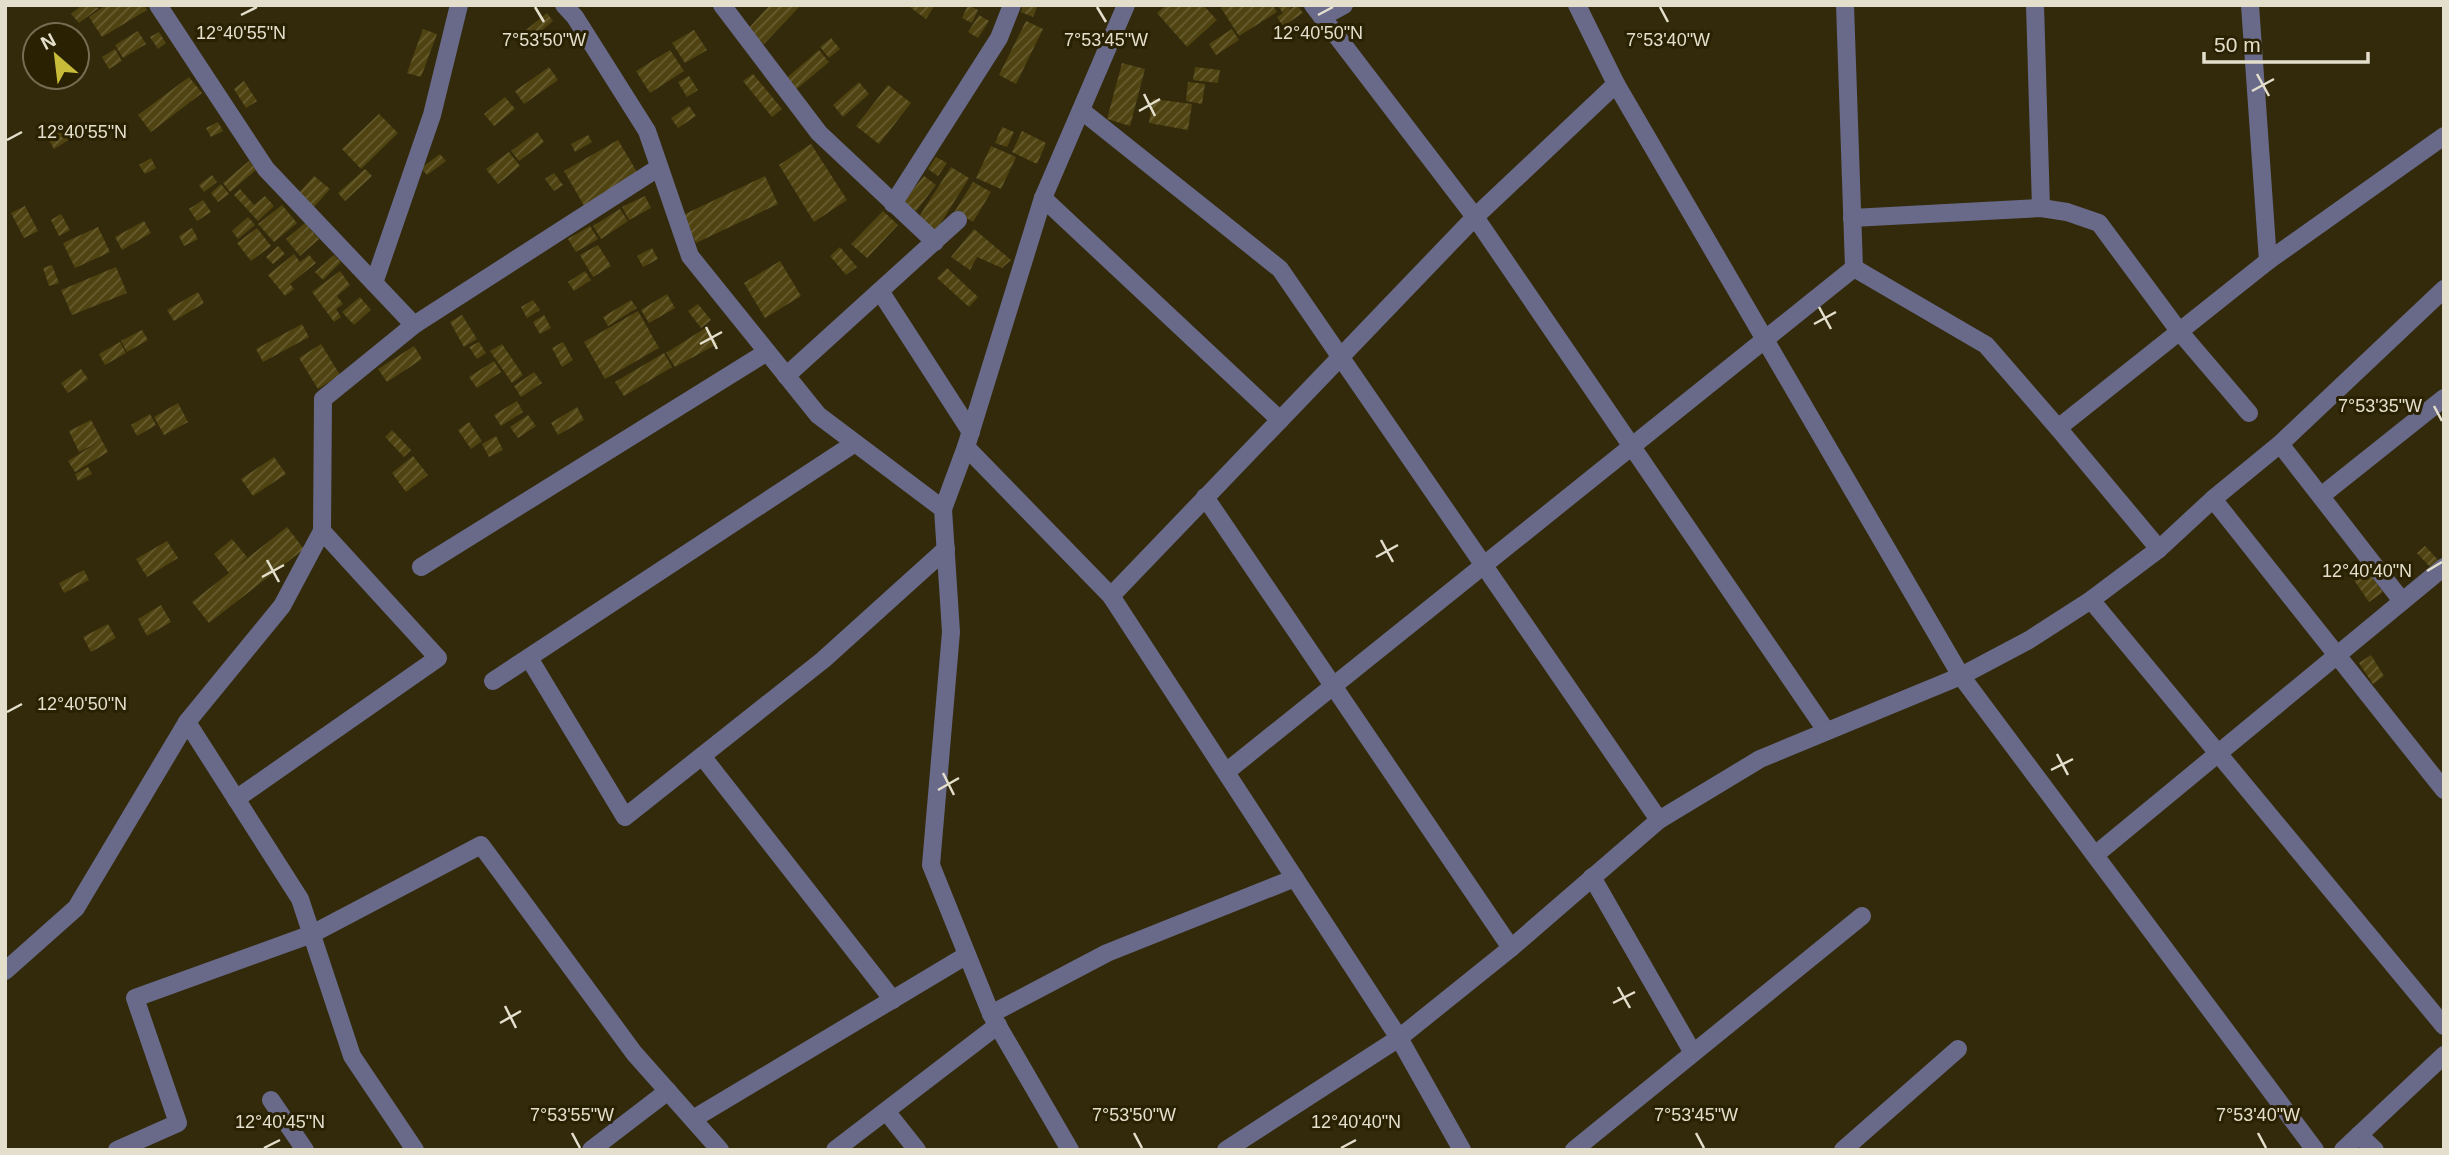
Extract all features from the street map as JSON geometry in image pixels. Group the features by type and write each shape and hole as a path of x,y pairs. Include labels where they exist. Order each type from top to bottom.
{"street":[{"path":"158,5 266,169 414,324"},
{"path":"374,283 432,114 459,5"},
{"path":"564,5 575,17 646,131 690,256 818,415 943,509"},
{"path":"722,5 819,134 935,242"},
{"path":"893,204 999,38 1012,5"},
{"path":"1070,1150 994,1020 931,865 951,632 943,509 968,439 1043,198 1126,5"},
{"path":"1344,5 1317,11 1475,217 1825,730"},
{"path":"1577,5 1616,84 1961,676 2315,1150"},
{"path":"1845,5 1854,268"},
{"path":"2035,5 2041,208"},
{"path":"2250,5 2268,261"},
{"path":"1111,596 1475,217 1616,84"},
{"path":"1082,111 1280,269 1659,820"},
{"path":"2058,428 2268,261 2444,136"},
{"path":"5,971 76,908 187,722 282,606 322,531 323,399 414,324 658,168"},
{"path":"1043,198 1280,420"},
{"path":"1852,218 2041,208 2067,212 2099,223 2179,331 2249,413"},
{"path":"786,376 958,220"},
{"path":"1226,772 1854,268"},
{"path":"1854,268 1986,345 2159,549"},
{"path":"1226,1150 1399,1038 1511,948 1659,820 1760,759 1961,676 2029,640 2091,600 2159,549 2213,499 2280,444 2444,289"},
{"path":"880,291 968,439 1111,596 1399,1038 1462,1150"},
{"path":"421,567 767,352"},
{"path":"2321,496 2444,398"},
{"path":"494,681 855,443"},
{"path":"2280,444 2402,601"},
{"path":"1205,497 1511,948"},
{"path":"2213,499 2444,790"},
{"path":"236,799 438,658 322,531"},
{"path":"529,658 625,817 823,660 946,548"},
{"path":"2095,855 2444,567"},
{"path":"2091,600 2444,1026"},
{"path":"187,722 300,899 352,1056 415,1150"},
{"path":"702,756 892,1000"},
{"path":"117,1150 178,1123 135,998 312,934 481,845 634,1052 720,1150"},
{"path":"1592,877 1693,1053"},
{"path":"835,1150 994,1020 1107,953 1295,878"},
{"path":"1573,1150 1862,916"},
{"path":"693,1119 967,955"},
{"path":"1843,1150 1958,1049"},
{"path":"2343,1150 2444,1055"},
{"path":"591,1150 668,1091"},
{"path":"271,1100 305,1150"},
{"path":"886,1111 917,1150"},
{"path":"2359,1135 2375,1150"}],"building":[{"path":"82,5 99,8 82,21 77,21 71,14"},
{"path":"106,5 144,5 147,10 102,37 89,17"},
{"path":"770,5 801,5 764,44 748,29"},
{"path":"907,5 935,5 926,19"},
{"path":"968,5 978,10 972,23 962,18"},
{"path":"1023,5 1038,5 1033,17 1021,12"},
{"path":"1166,5 1203,5 1217,20 1187,47 1157,13"},
{"path":"1226,5 1273,5 1277,12 1239,36 1221,8"},
{"path":"1277,5 1293,5 1288,10 1297,5 1303,13 1283,26 1277,17 1283,13"},
{"path":"547,13 553,21 533,38 526,30"},
{"path":"979,15 989,21 978,38 968,32"},
{"path":"1026,21 1043,29 1016,84 999,75"},
{"path":"423,29 437,34 421,77 407,73"},
{"path":"1232,29 1239,40 1216,55 1209,44"},
{"path":"694,30 707,50 685,63 672,43"},
{"path":"138,31 146,44 123,58 115,45"},
{"path":"159,32 166,43 158,49 150,37"},
{"path":"831,38 840,49 829,58 820,47"},
{"path":"115,49 122,61 109,69 102,57"},
{"path":"670,50 684,71 650,93 636,71"},
{"path":"819,50 829,62 792,93 783,81"},
{"path":"1122,63 1145,69 1130,126 1107,119"},
{"path":"549,67 558,80 524,104 515,91"},
{"path":"1195,67 1220,70 1218,83 1193,80"},
{"path":"753,74 782,109 772,117 743,81"},
{"path":"689,76 698,90 687,97 678,82"},
{"path":"189,77 202,93 151,132 138,115"},
{"path":"244,81 257,101 246,108 234,89"},
{"path":"859,82 869,94 843,117 833,105"},
{"path":"1188,82 1205,84 1202,104 1186,101"},
{"path":"888,85 911,103 879,144 856,126"},
{"path":"505,97 515,109 494,126 484,114"},
{"path":"1153,99 1192,104 1188,130 1149,123"},
{"path":"689,106 696,116 678,128 671,118"},
{"path":"379,114 398,133 361,169 342,149"},
{"path":"218,122 223,131 211,137 206,128"},
{"path":"68,124 75,136 54,149 47,137"},
{"path":"1002,127 1014,132 1007,147 995,143"},
{"path":"1022,131 1046,143 1037,164 1012,152"},
{"path":"537,132 544,142 519,161 511,151"},
{"path":"588,135 592,142 575,152 571,144"},
{"path":"618,140 640,177 586,209 564,171"},
{"path":"811,144 847,200 814,222 779,165"},
{"path":"991,146 1016,157 1001,189 976,178"},
{"path":"509,152 520,166 498,184 486,169"},
{"path":"440,154 446,161 427,175 421,168"},
{"path":"936,157 947,163 938,176 928,169"},
{"path":"151,158 156,168 145,174 139,165"},
{"path":"249,161 256,170 230,192 223,183"},
{"path":"951,167 969,178 934,234 915,223"},
{"path":"365,169 372,176 345,201 338,193"},
{"path":"554,173 563,185 554,191 545,179"},
{"path":"212,175 217,182 204,192 199,185"},
{"path":"314,176 330,189 314,207 299,193"},
{"path":"765,176 778,204 696,243 683,215"},
{"path":"924,176 936,185 916,211 903,202"},
{"path":"973,182 991,192 973,222 955,211"},
{"path":"221,184 229,194 218,202 211,193"},
{"path":"240,189 254,205 265,196 274,206 258,221 234,195"},
{"path":"645,196 651,208 629,220 622,207"},
{"path":"203,200 211,212 197,221 189,209"},
{"path":"282,205 297,223 274,242 258,224"},
{"path":"25,206 38,231 24,238 11,213"},
{"path":"620,209 628,221 601,239 593,226"},
{"path":"883,211 898,225 867,258 851,244"},
{"path":"61,214 70,230 59,236 51,220"},
{"path":"248,217 255,225 238,239 232,231"},
{"path":"144,221 151,233 122,250 115,237"},
{"path":"305,223 319,239 300,256 286,239"},
{"path":"590,226 598,239 576,252 568,239"},
{"path":"98,227 110,252 75,268 63,243"},
{"path":"192,228 198,239 184,246 179,236"},
{"path":"257,228 271,246 251,261 237,243"},
{"path":"974,229 1011,260 1002,268 977,257 970,270 951,257"},
{"path":"598,245 611,266 593,277 580,255"},
{"path":"278,246 285,254 273,264 266,257"},
{"path":"840,247 857,267 846,275 830,256"},
{"path":"652,248 658,259 643,267 637,256"},
{"path":"294,254 300,262 309,255 316,263 290,284 294,289 285,296 268,275"},
{"path":"334,255 341,262 323,280 315,272"},
{"path":"780,261 801,296 765,318 744,283"},
{"path":"52,265 59,283 49,286 43,268"},
{"path":"116,267 127,293 72,315 61,290"},
{"path":"947,268 978,297 969,307 937,278"},
{"path":"340,271 350,285 337,296 343,304 336,309 341,317 334,322 312,292"},
{"path":"585,271 591,280 574,291 568,282"},
{"path":"198,292 204,303 174,321 167,310"},
{"path":"667,294 675,308 649,323 641,310"},
{"path":"360,297 371,310 354,325 342,312"},
{"path":"533,300 540,310 527,318 521,307"},
{"path":"631,300 637,308 608,326 603,317"},
{"path":"698,304 711,320 701,328 688,311"},
{"path":"638,311 659,348 605,379 584,342"},
{"path":"462,315 477,339 464,347 450,322"},
{"path":"544,315 551,328 540,334 533,322"},
{"path":"302,324 309,337 263,362 256,349"},
{"path":"707,327 717,344 675,367 666,353"},
{"path":"142,330 148,340 127,352 121,341"},
{"path":"120,342 126,353 105,365 99,354"},
{"path":"479,342 486,353 477,359 469,347"},
{"path":"563,342 573,360 562,367 552,348"},
{"path":"321,344 340,375 318,389 299,358"},
{"path":"502,344 523,375 512,383 490,351"},
{"path":"414,346 422,359 387,382 378,369"},
{"path":"664,353 672,367 624,396 615,382"},
{"path":"494,361 501,372 477,388 469,377"},
{"path":"81,369 88,379 68,393 61,383"},
{"path":"534,372 542,383 521,397 514,386"},
{"path":"517,401 523,412 501,426 494,415"},
{"path":"178,403 188,422 164,435 154,417"},
{"path":"577,407 584,420 558,435 551,423"},
{"path":"150,414 156,425 137,436 131,425"},
{"path":"528,415 536,426 518,438 510,427"},
{"path":"91,420 108,452 75,472 68,461 97,443 79,452 69,431"},
{"path":"469,422 482,441 471,449 458,430"},
{"path":"392,430 411,450 404,457 385,437"},
{"path":"496,436 503,450 489,457 482,444"},
{"path":"413,456 428,475 406,492 392,473"},
{"path":"274,457 286,474 253,496 241,479"},
{"path":"88,467 92,474 78,481 75,474"},
{"path":"287,527 304,549 209,623 192,602 229,573 214,554 232,539 247,557 236,567"},
{"path":"167,541 178,558 147,577 136,559"},
{"path":"2425,546 2440,562 2432,569 2417,553"},
{"path":"84,570 89,580 64,593 59,583"},
{"path":"2367,570 2383,592 2369,602 2354,580"},
{"path":"161,605 171,622 147,636 138,619"},
{"path":"108,624 116,638 91,652 83,637"},
{"path":"2371,655 2384,676 2373,684 2359,663"}]}
